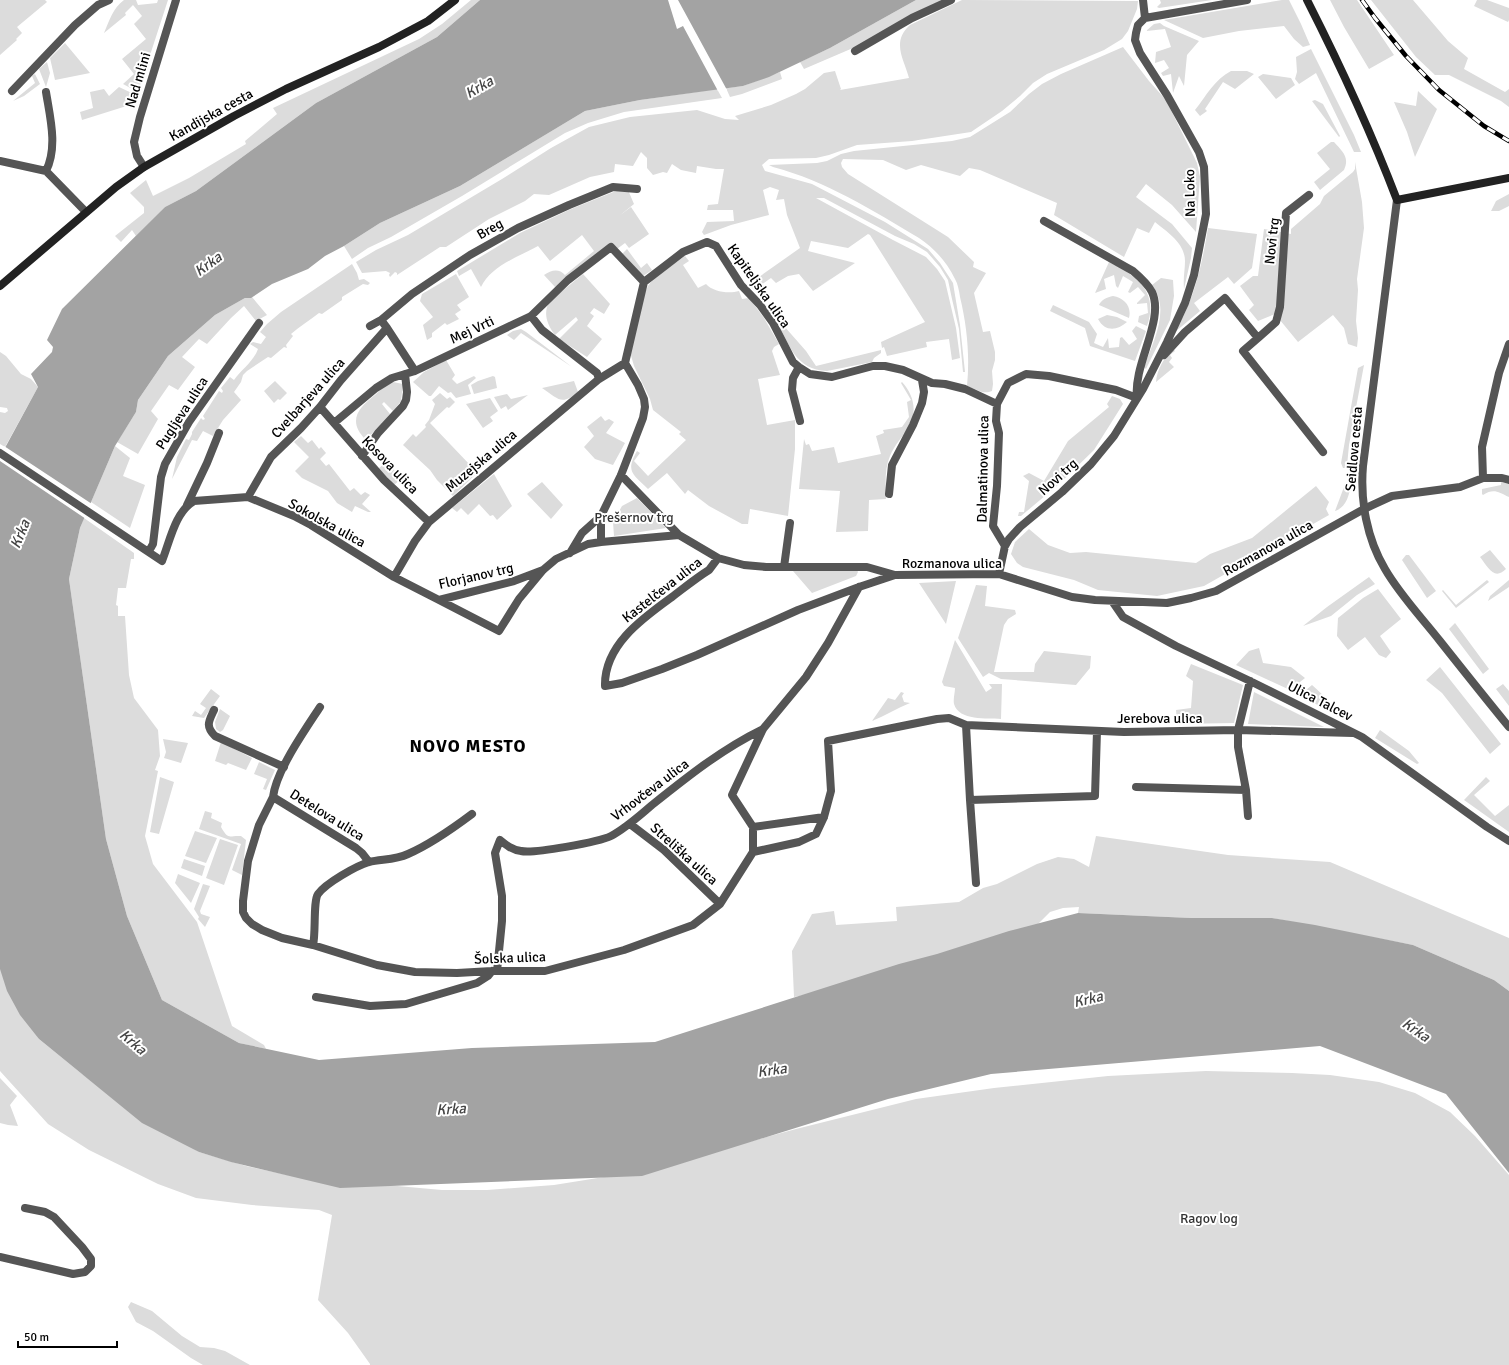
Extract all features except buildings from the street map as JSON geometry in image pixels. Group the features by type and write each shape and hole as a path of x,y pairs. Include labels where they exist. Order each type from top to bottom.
{"main road":[{"name":"Kandijska cesta","path":"0,286 86,212 144,167 234,116 286,89 379,47 428,21 455,0"},
{"path":"1307,0 1331,47 1370,132 1397,200 1509,178"}],"street":[{"path":"12,91 75,25 98,5 109,0"},
{"name":"Nad mlini","path":"144,167 137,156 134,142 140,117 176,0"},
{"path":"855,51 912,18 950,0"},
{"path":"1143,0 1145,18 1247,0"},
{"name":"Na Loko","path":"1137,398 1168,342 1185,303 1194,275 1206,214 1204,167 1198,152 1167,95 1140,53 1135,40 1138,25 1145,18"},
{"path":"46,92 52,128 50,162 46,171"},
{"path":"0,160 46,171 86,212"},
{"name":"Breg","path":"370,326 381,320 412,294 470,255 518,228 613,187 637,189"},
{"name":"Novi trg","path":"1309,195 1286,214 1280,307 1276,322 1244,350 1323,452"},
{"name":"Seidlova cesta","path":"1397,200 1363,466 1362,494 1364,508 1374,545 1385,569 1407,600 1509,727"},
{"path":"1044,221 1133,271 1141,278 1151,291 1155,302 1155,316 1143,354 1136,388 1137,398"},
{"name":"Kapiteljska ulica","path":"644,282 683,252 703,243 711,243 716,246 741,285 760,305 773,324 793,362 810,374 832,377 873,366 885,366 903,370 922,380 932,383 965,389 997,404"},
{"name":"Mej Vrti","path":"334,423 376,388 392,378 415,371 531,316 568,280 612,247 644,282"},
{"path":"570,552 582,533 601,516 621,475 643,418 645,407 644,399 638,385 625,363 644,282"},
{"path":"1155,364 1185,332 1225,298 1258,338"},
{"path":"531,316 542,330 597,373 599,379"},
{"path":"381,320 415,371"},
{"name":"Pugljeva ulica","path":"149,551 153,544 161,477 172,450 189,422 259,323"},
{"name":"Cvelbarjeva ulica","path":"248,497 271,457 320,407 341,380 387,328"},
{"path":"1509,344 1499,373 1482,446 1483,478 1502,478 1509,480"},
{"name":"Muzejska ulica","path":"394,577 415,541 429,522 599,379 625,363"},
{"path":"799,367 793,378 792,390 800,421"},
{"path":"362,456 378,433 403,406 407,392 405,374"},
{"name":"Dalmatinova ulica","path":"1005,546 993,526 998,471 999,433 996,421 997,404 1008,384 1026,374 1048,376 1116,390 1137,398"},
{"path":"889,494 892,465 913,425 922,403 924,392 922,380"},
{"name":"Novi trg","path":"999,574 1005,546 1009,538 1020,526 1062,492 1091,464 1114,436 1137,398"},
{"name":"Kosova ulica","path":"320,407 384,480 429,522"},
{"path":"0,453 162,560 175,528 208,463 219,433"},
{"path":"621,475 679,535 718,558 744,565 784,567 867,567 895,575"},
{"name":"Rozmanova ulica","path":"605,686 622,683 697,656 798,610 859,586 895,575 999,574 1072,596 1095,600 1167,603 1191,598 1216,591 1364,508 1392,496 1460,487 1483,478"},
{"name":"Sokolska ulica","path":"187,505 194,501 248,497 294,516 311,525 394,577"},
{"path":"601,516 601,542"},
{"path":"784,567 790,523"},
{"path":"439,600 499,631 518,600 543,570 556,559 588,544 679,535"},
{"name":"Kastelčeva ulica","path":"605,686 605,676 608,664 625,636 636,623 710,570 718,558"},
{"name":"Florjanov trg","path":"394,577 439,600 514,581 543,570"},
{"path":"824,817 816,834 799,842 753,852 753,827 732,795 763,729 806,677 828,643 859,586"},
{"name":"Ulica Talcev","path":"1112,601 1123,617 1176,646 1250,681 1353,733 1381,750 1487,827 1509,841"},
{"path":"1248,816 1246,790 1238,747 1238,730 1250,681"},
{"name":"Detelova ulica","path":"320,707 284,767 274,789 273,797 356,848 369,862"},
{"path":"214,710 208,723 210,730 215,736 284,767"},
{"name":"Jerebova ulica","path":"824,817 831,791 828,741 937,719 949,718 966,725 1124,732 1238,730 1353,733"},
{"path":"966,725 976,883"},
{"name":"Vrhovčeva ulica","path":"494,971 502,921 502,896 495,854 500,840 511,848 526,852 583,844 610,837 630,824 714,758 741,740 763,729"},
{"path":"970,800 1095,796 1097,731"},
{"path":"1136,787 1246,790"},
{"name":"Šolska ulica","path":"273,797 259,825 248,861 243,902 243,912 246,918 262,930 282,938 313,945 377,965 415,972 457,973 545,971 624,950 693,925 720,904 753,852"},
{"path":"313,945 315,936 315,900 317,894 344,874 369,862 395,858 419,849 449,831 472,814"},
{"path":"753,827 824,817"},
{"name":"Streliška ulica","path":"630,824 664,850 720,904"},
{"path":"316,997 370,1006 406,1004 477,983 494,971"},
{"path":"0,1257 73,1274 85,1272 91,1266 91,1259 82,1247 54,1217 45,1212 25,1208"}],"green space":[{"path":"0,0 45,0 47,2 17,27 22,33 16,39 17,40 0,55"},
{"path":"124,0 136,0 138,5 157,3 158,0 168,0 138,92 123,84 134,74 122,59 146,39 134,24 142,16 133,5 125,13 126,15 104,33 114,11"},
{"path":"471,0 480,0 437,37 316,103 196,191 165,207 136,236 132,230 121,242 115,236 144,213 144,207 130,193 146,180 153,196 189,178 246,144 245,141 277,114 273,108 419,39 442,24"},
{"path":"916,0 943,0 860,45 804,69 800,62 830,48"},
{"path":"962,0 1138,1 1137,9 1128,31 1122,39 1104,50 1047,74 1033,83 1002,111 971,132 912,141 857,145 816,158 769,159 762,165 765,171 812,184 885,222 928,249 940,263 953,283 960,325 965,372 963,372 959,329 948,280 940,267 927,252 824,198 816,198 926,257 945,281 956,328 960,358 952,360 949,339 926,342 927,347 887,356 884,347 882,348 881,342 925,322 870,235 868,234 848,248 811,241 808,251 855,263 813,291 799,274 788,276 776,283 771,278 754,290 749,284 800,248 787,215 784,199 776,200 779,190 770,187 763,190 769,215 731,225 704,235 702,232 707,222 734,221 733,210 707,210 708,205 718,204 724,169 697,166 696,173 681,170 672,164 667,173 663,172 653,175 647,168 647,158 641,152 633,166 615,164 614,172 590,177 549,195 534,194 525,201 489,219 446,247 440,247 397,275 395,272 390,277 390,273 386,271 362,273 356,262 376,250 408,235 551,148 589,127 630,117 697,110 725,119 739,120 735,116 771,105 796,94 805,89 824,73 835,71 841,89 840,90 909,78 900,51 901,38 904,31 910,25"},
{"path":"1160,0 1212,0 1159,8 1157,7 1161,3"},
{"path":"1289,0 1310,45 1303,47 1294,39 1284,26 1239,31 1203,38 1164,20"},
{"path":"1330,0 1357,0 1394,55 1369,69"},
{"path":"1371,0 1413,0 1448,41 1468,58 1464,69 1505,92 1509,89 1509,107 1501,101 1449,75 1435,75 1416,57"},
{"path":"1477,0 1487,0 1509,8 1508,22 1474,6"},
{"path":"1160,23 1199,41 1187,55 1184,86 1179,76 1173,93 1171,74 1163,76 1161,73 1169,68 1164,60 1155,63 1156,52 1171,47 1165,29 1146,31 1154,24"},
{"path":"65,43 90,73 55,80 50,58"},
{"path":"1123,47 1149,81 1166,100 1197,163 1200,177 1196,232 1172,205 1146,184 1136,197 1172,224 1192,248 1184,289 1185,261 1182,249 1179,243 1170,234 1155,222 1149,233 1137,228 1124,257 1054,215 1057,203 980,170 969,168 960,176 921,165 906,170 883,160 843,159 841,163 842,167 848,174 948,237 974,262 973,267 986,273 974,293 983,332 990,331 995,352 995,360 992,371 992,391 983,392 967,386 967,341 959,290 952,273 940,256 919,238 848,197 812,180 769,165 817,163 854,151 952,141 970,137 1010,112 1042,84 1061,74"},
{"path":"1311,49 1361,152 1354,152 1316,73 1299,84 1295,79 1297,72 1296,57"},
{"path":"47,62 50,73 46,87 39,69"},
{"path":"1231,71 1247,71 1254,74 1235,89 1223,82 1205,109 1207,111 1200,116 1195,110 1215,83"},
{"path":"780,72 782,79 742,94 730,97 726,88 743,86"},
{"path":"35,74 40,84 24,96 13,101 35,83 32,76"},
{"path":"1263,74 1291,78 1295,85 1276,99 1258,77"},
{"path":"119,87 136,95 133,104 82,120 80,112 93,108 90,92 104,89 109,96"},
{"path":"717,89 722,98 624,112 588,123 565,133 462,196 391,237 368,248 352,259 344,246 380,223 460,186 585,111 640,100"},
{"path":"1418,91 1437,109 1415,157 1407,132 1394,102 1416,106"},
{"path":"1315,100 1323,104 1340,136 1339,137 1312,101"},
{"path":"1331,142 1334,142 1344,154 1346,158 1346,165 1344,170 1320,190 1314,182 1330,169 1317,153"},
{"path":"1355,162 1362,202 1364,228 1357,279 1357,347 1348,344 1344,328 1333,315 1298,342 1275,314 1258,321 1249,310 1254,305 1240,286 1253,276 1258,276 1264,229 1291,234 1291,229 1320,204 1324,196 1353,172 1355,169"},
{"path":"628,190 634,204 619,216 631,207 649,234 629,248 625,243 617,249 611,243 557,286 555,287 544,275 555,270 560,271 565,275 594,251 582,235 550,261 538,246 514,258 491,273 481,287 471,269 459,276 457,271 520,233 571,209 616,191"},
{"path":"1509,194 1509,206 1499,211 1491,211 1496,201"},
{"path":"1208,228 1257,234 1252,268 1234,284 1228,277 1194,303 1200,311 1175,332 1182,320 1192,295 1203,255"},
{"path":"627,249 641,268 647,263 652,270 643,276 622,254"},
{"path":"685,256 689,261 683,265 698,288 706,284 709,287 721,292 739,291 742,299 749,298 764,318 779,344 774,347 772,351 780,375 758,379 767,425 795,420 795,449 788,516 750,509 748,524 742,524 709,506 688,490 685,494 667,473 648,489 632,472 631,468 633,458 637,451 640,453 634,461 648,476 686,440 679,434 681,432 653,410 650,399 634,366 630,352 643,297 648,286 654,278"},
{"path":"1109,262 1136,279 1148,294 1150,314 1147,326 1138,322 1139,316 1148,313 1147,303 1137,304 1145,295 1138,287 1130,293 1128,292 1133,282 1123,276 1118,288 1116,286 1114,275 1104,279 1106,289 1095,293"},
{"path":"352,264 359,280 364,279 370,283 368,285 363,284 342,297 342,300 322,314 319,313 298,328 291,334 293,336 286,345 287,348 284,347 271,358 268,357 247,371 243,375 241,382 234,392 241,400 223,420 213,436 203,431 197,441 192,440 172,479 177,457 186,439 189,440 201,418 203,420 205,419 203,416 219,391 222,393 223,391 221,388 230,377 234,380 254,358 258,349 250,344 253,342 261,344 266,337 260,332 281,312"},
{"path":"456,274 469,297 457,305 461,310 455,314 459,319 447,325 445,323 432,333 432,337 427,340 423,325 433,317 420,301 422,294"},
{"path":"583,274 610,304 604,314 594,308 590,313 594,316 587,326 602,339 587,357 559,339 578,320 576,317 555,335 548,323 546,315 549,302"},
{"path":"1161,278 1173,280 1174,296 1170,320 1146,369 1144,367 1155,336 1160,315 1160,304 1152,285"},
{"path":"1113,296 1126,303 1130,314 1129,318 1099,305 1104,299"},
{"path":"252,297 267,315 256,321 244,306 207,344 199,339 182,357 195,367 178,390 169,385 151,411 158,419 138,454 117,442 136,412 138,400 168,356 215,315 245,298"},
{"path":"762,301 806,351 816,366 881,350 881,353 874,358 872,362 827,371 816,370 801,361 795,355 775,318"},
{"path":"1053,305 1089,322 1097,334 1094,343 1103,347 1108,338 1109,348 1119,347 1120,338 1122,337 1129,345 1137,339 1132,331 1136,326 1146,331 1135,361 1090,346 1085,328 1050,311"},
{"path":"1107,315 1117,317 1127,322 1119,327 1111,329 1108,328 1098,319"},
{"path":"521,329 572,367 521,333 514,340 507,335 513,331"},
{"path":"1173,349 1175,351 1170,355 1172,358 1169,362 1174,367 1156,382 1162,364"},
{"path":"0,352 6,356 21,374 31,379 38,387 5,447 0,444 0,412 5,413 8,411 7,408 0,407"},
{"path":"446,360 455,375 452,379 457,384 474,376 476,378 468,385 471,394 456,398 451,392 448,393 439,386 431,396 429,396 413,382 424,372"},
{"path":"1364,365 1349,445 1347,466 1346,468 1343,468 1341,463 1358,368"},
{"path":"493,376 495,377 497,388 474,394 471,385"},
{"path":"275,381 287,393 280,400 278,399 274,403 264,391"},
{"path":"574,381 578,392 564,400 556,398 542,388"},
{"path":"393,382 403,384 401,401 393,411 384,402 382,404 390,414 366,440 357,427 357,415 369,400"},
{"path":"902,382 912,398 914,410 908,428 894,448 888,461 886,499 869,500 868,531 836,532 840,491 799,489 804,439 806,445 809,444 812,451 834,447 838,463 881,454 876,436 884,433 883,430 902,427 909,417 907,402 911,400 901,383"},
{"path":"440,393 447,399 450,397 455,402 449,408 447,407 430,423 478,472 453,496 437,480 430,470 403,445 413,434 416,437 426,427 425,425 429,420 435,404 432,400"},
{"path":"507,394 511,399 528,395 508,410 506,406 501,409 494,397"},
{"path":"1112,396 1120,399 1123,404 1094,450 1058,485 1021,516 1018,516 1019,512 1024,512 1029,481 1023,476 1029,473 1044,481 1068,441 1109,407 1107,404"},
{"path":"490,398 498,411 490,417 493,421 483,428 466,404"},
{"path":"601,416 605,421 609,419 614,422 606,433 625,443 613,465 595,459 584,447 594,436 587,427"},
{"path":"301,436 308,443 312,440 319,449 321,447 326,453 320,459 326,466 329,464 350,491 354,488 361,495 365,492 370,495 362,504 371,512 355,506 352,512 337,503 328,491 302,478 295,471 309,457 294,442"},
{"path":"115,446 130,458 123,476 145,485 130,528 91,502"},
{"path":"387,461 397,473 398,472 404,477 395,484 391,483 378,469"},
{"path":"494,474 512,506 497,520 493,515 490,516 479,504 468,515 461,508 457,512 452,508"},
{"path":"542,482 563,505 551,519 527,494"},
{"path":"1350,482 1350,491 1347,500 1342,507 1335,511 1344,487"},
{"path":"1501,482 1509,484 1509,497 1493,491 1483,495 1482,494 1482,489 1501,485"},
{"path":"1316,486 1329,502 1326,509 1329,515 1204,586 1157,596 1098,590 1074,580 1023,567 1017,563 1011,554 1015,542 1029,529 1048,545 1070,553 1086,552 1196,563 1210,554 1252,538"},
{"name":"Prešernov trg","path":"637,498 666,528 614,536 613,522 622,506"},
{"path":"84,518 134,553 134,559 131,559 126,588 118,588 116,605 118,606 118,616 125,616 129,675 134,698 158,730 160,756 155,770 158,771 145,836 153,864 197,922 232,1026 264,1045 266,1049 239,1043 162,1000 127,916 106,839 69,579 80,528"},
{"path":"1490,550 1506,569 1498,574 1492,571 1480,557"},
{"path":"1406,555 1409,555 1436,591 1427,598 1402,560"},
{"path":"857,570 858,572 856,576 812,593 793,571"},
{"path":"1369,577 1375,584 1357,595 1331,616 1303,626 1327,607"},
{"path":"1487,580 1489,582 1456,608 1442,591 1443,590 1456,605"},
{"path":"1509,580 1509,587 1488,601 1490,596"},
{"path":"956,581 946,624 919,583"},
{"path":"976,585 987,586 985,606 1015,610 1016,614 1008,619 1004,625 994,672 1034,672 1035,664 1044,651 1091,656 1090,668 1076,685 1001,679 989,673 983,677 958,638"},
{"path":"1378,589 1401,619 1380,636 1391,652 1386,658 1379,655 1365,637 1348,650 1337,636 1338,618 1363,598"},
{"path":"1455,623 1489,669 1483,674 1449,629"},
{"path":"955,640 986,692 992,688 989,684 1002,684 1001,719 974,718 967,716 961,713 954,704 955,688 944,686 942,682"},
{"path":"1259,648 1263,663 1291,667 1305,678 1290,690 1236,665 1249,651"},
{"path":"1191,664 1243,685 1234,723 1177,724 1176,710 1191,708 1193,681 1186,676"},
{"path":"1440,667 1501,744 1490,754 1442,693 1426,680"},
{"path":"1503,684 1509,691 1509,706 1496,689"},
{"path":"1312,685 1334,706 1344,720 1300,695"},
{"path":"211,689 220,696 204,718 192,716 195,711 201,715 206,708 200,704"},
{"path":"901,692 904,693 902,696 904,702 910,703 872,721 888,698 895,700"},
{"path":"1254,692 1324,727 1248,724"},
{"path":"220,709 230,716 223,730 220,732 216,729 215,722"},
{"path":"1380,730 1409,751 1419,763 1417,764 1375,738"},
{"path":"163,739 188,743 181,763 164,758 166,752"},
{"path":"221,742 252,758 246,770 228,763 226,765 215,761"},
{"path":"259,762 275,770 266,790 263,789 267,779 254,774"},
{"path":"160,777 174,782 159,834 150,832"},
{"path":"1486,777 1490,781 1474,795 1495,816 1509,805 1509,832 1464,800"},
{"path":"205,811 212,813 211,818 222,823 221,827 228,836 241,836 246,840 242,875 232,870 241,844 199,829"},
{"path":"195,831 217,838 206,863 185,856"},
{"path":"1096,836 1228,855 1330,862 1509,938 1509,991 1494,980 1413,945 1272,918 1191,918 1078,913 1079,907 1063,908 1050,912 1036,926 820,992 794,997 792,951 812,914 834,911 836,925 897,921 896,907 959,902 983,888 997,884 1037,864 1058,857 1074,859 1089,867"},
{"path":"220,839 238,845 224,885 206,878"},
{"path":"184,859 205,866 202,876 181,868"},
{"path":"178,874 200,883 191,903 175,883"},
{"path":"203,884 210,886 200,911 201,914 210,917 205,927 198,919 199,917 194,909"},
{"name":"Ragov log","path":"0,967 39,1039 82,1074 199,1152 246,1166 297,1177 442,1190 487,1190 554,1185 629,1173 916,1099 994,1088 1108,1076 1206,1071 1330,1075 1379,1082 1415,1093 1450,1112 1475,1136 1509,1175 1509,1365 370,1365 348,1333 318,1300 332,1215 319,1210 252,1205 196,1198 158,1184 89,1150 48,1124 0,1071"},
{"path":"0,1078 17,1096 10,1105 18,1126 0,1123"},
{"path":"131,1302 152,1311 182,1336 200,1347 214,1348 225,1351 250,1365 203,1365 153,1331 136,1322 128,1307"}],"water":[{"name":"Krka","path":"480,0 916,0 830,48 769,77 743,86 640,100 585,111 460,186 380,223 344,246 325,256 308,269 272,284 251,298 245,298 215,315 168,356 138,400 136,412 115,446 80,528 69,579 106,839 127,916 162,1000 239,1043 319,1060 472,1048 655,1042 899,964 937,954 1009,931 1078,913 1191,918 1272,918 1315,925 1413,945 1494,980 1509,991 1509,1173 1446,1094 1320,1046 991,1074 888,1099 642,1176 340,1188 231,1162 199,1152 142,1123 39,1039 20,1015 7,991 0,969 0,457 38,387 31,374 52,352 53,347 47,340 62,309 165,207 196,191 316,103 437,37"}],"pier":[{"path":"668,0 678,0 727,90 718,91 683,26 677,29"},
{"path":"4,446 92,504 86,519 0,461 0,453"}],"railway":[{"path":"1362,0 1406,56 1439,90 1484,126 1509,141"}],"district":[{"name":"NOVO MESTO","path":"468,746"}]}
